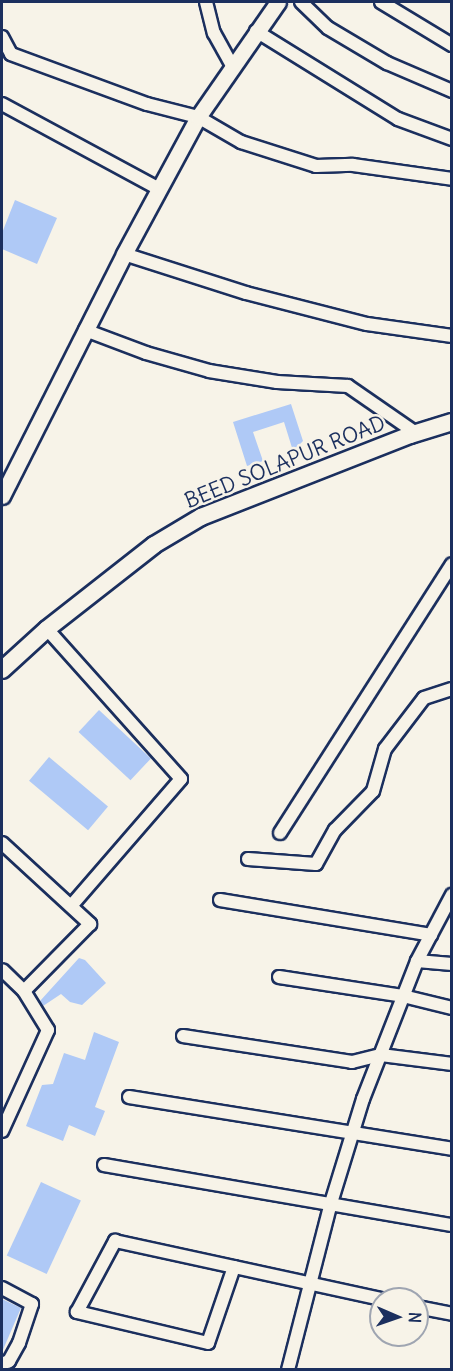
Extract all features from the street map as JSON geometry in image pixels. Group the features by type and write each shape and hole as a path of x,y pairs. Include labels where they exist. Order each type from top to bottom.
{"main road":[{"name":"BEED SOLAPUR ROAD","path":"2,670 47,629 154,545 201,517 416,433 452,422"}],"street":[{"path":"206,2 214,33 232,65"},
{"path":"2,496 124,254 198,117 278,2"},
{"path":"301,2 328,28 387,63 452,91"},
{"path":"381,2 452,45"},
{"path":"256,31 398,119 452,139"},
{"path":"2,37 11,54 147,104 198,117 241,142 316,166 352,165 452,179"},
{"path":"2,104 159,189"},
{"path":"124,254 246,293 367,324 452,336"},
{"path":"85,330 146,353 209,371 277,382 348,386 416,433"},
{"path":"280,833 452,564"},
{"path":"47,629 181,779 71,906"},
{"path":"248,859 316,864 335,830 373,791 385,749 424,698 452,689"},
{"path":"2,843 90,924 24,992"},
{"path":"288,1370 331,1203 353,1133 417,961 452,895"},
{"path":"220,900 431,934"},
{"path":"417,961 452,964"},
{"path":"2,970 24,992 48,1030 2,1131"},
{"path":"279,977 404,996 452,1008"},
{"path":"183,1036 352,1062 381,1056 452,1064"},
{"path":"129,1097 452,1149"},
{"path":"104,1165 452,1226"},
{"path":"234,1267 208,1343 78,1312 115,1241 369,1296"},
{"path":"2,1288 32,1304 19,1343 9,1361 2,1364"},
{"path":"429,1309 452,1314"}],"building":[{"path":"15,200 57,218 37,264 2,249 2,233"},
{"path":"291,404 303,441 293,451 284,422 253,432 263,461 247,466 233,422"},
{"path":"99,710 151,758 130,780 79,732"},
{"path":"49,757 108,806 88,830 29,781"},
{"path":"79,958 85,960 106,983 82,1005 70,1002 61,994 43,1006 40,1001"},
{"path":"94,1032 119,1042 95,1107 105,1111 95,1136 69,1125 63,1141 26,1126 42,1085 53,1084 64,1053 85,1060"},
{"path":"41,1182 81,1201 47,1274 7,1255"},
{"path":"2,1299 21,1308 2,1352"}]}
